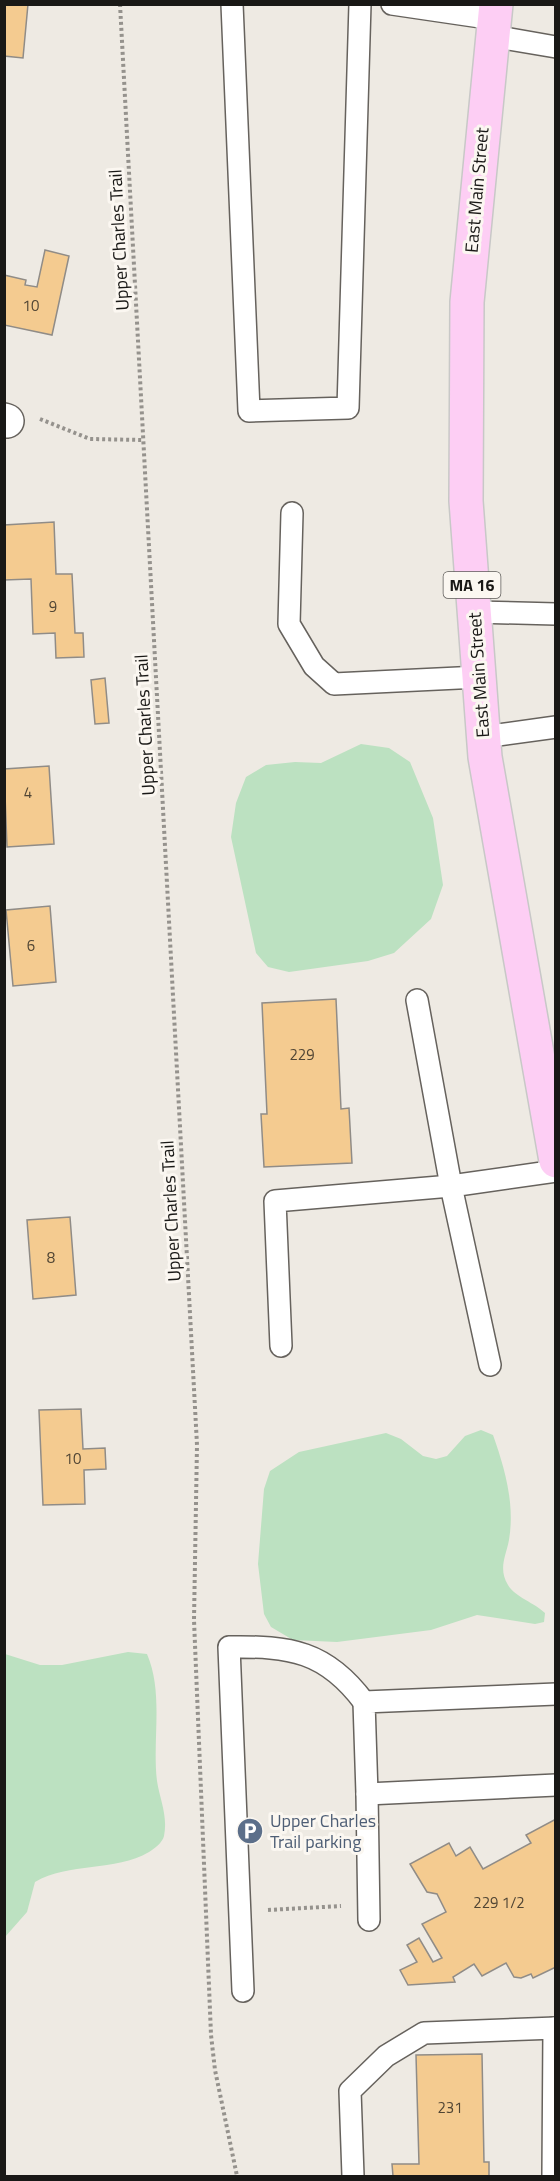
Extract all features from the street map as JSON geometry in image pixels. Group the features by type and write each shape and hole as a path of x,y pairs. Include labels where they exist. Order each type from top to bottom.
{"main road":[{"name":"East Main Street","path":"494,20 467,302 466,501 483,737 549,1092 555,1161"}],"lane":[{"path":"232,4 249,411 348,408 360,4"},
{"path":"392,4 494,20 555,46"},
{"path":"292,513 289,624 314,666 334,684 479,677"},
{"path":"474,612 555,614"},
{"path":"483,737 555,728"},
{"path":"417,1000 451,1186 490,1365"},
{"path":"281,1346 275,1200 451,1186 555,1171"},
{"path":"243,1990 229,1647 272,1647 306,1654 343,1676 364,1702 368,1794 369,1912"},
{"path":"364,1702 555,1694"},
{"path":"368,1794 555,1785"},
{"path":"353,2176 350,2091 386,2056 424,2033 555,2028 553,2176"}],"path":[{"name":"Upper Charles Trail","path":"120,4 197,1445"},
{"path":"6,420 28,417 40,419 90,440 143,440"},
{"path":"206,1912 369,1912"}],"green space":[{"path":"361,744 389,748 410,762 433,818 443,885 431,919 394,953 368,961 289,972 268,967 256,953 231,837 236,803 246,777 266,765 295,762 321,763"},
{"path":"481,1430 493,1435 508,1487 511,1527 504,1562 505,1579 515,1593 545,1613 544,1622 535,1624 477,1615 431,1630 337,1642 293,1640 271,1627 264,1614 258,1564 264,1489 270,1471 299,1452 386,1433 401,1439 423,1456 436,1459 447,1456 465,1436"},
{"path":"128,1652 147,1654 152,1669 156,1701 157,1781 165,1822 163,1838 149,1852 136,1858 62,1872 35,1882 27,1912 5,1937 5,1654 40,1665 62,1665"}],"building":[{"path":"4,4 28,4 23,58 4,56"},
{"path":"45,250 69,256 52,335 4,325 4,275 26,280 25,285 37,287"},
{"path":"54,522 56,574 72,574 75,633 83,633 84,657 56,658 55,633 33,634 31,579 4,580 4,525"},
{"path":"105,678 109,723 95,724 91,680"},
{"path":"49,766 54,844 7,847 4,769"},
{"path":"50,906 56,982 13,986 6,910"},
{"path":"336,999 341,1109 349,1108 352,1163 264,1167 261,1114 267,1114 262,1003"},
{"path":"70,1217 76,1295 33,1299 27,1220"},
{"path":"81,1409 83,1449 105,1448 106,1469 84,1470 85,1504 43,1505 39,1410"},
{"path":"556,1819 556,1967 533,1978 531,1974 521,1978 514,1977 506,1963 482,1976 474,1964 453,1977 455,1982 408,1985 400,1970 417,1962 407,1945 419,1938 433,1962 442,1958 422,1924 446,1912 437,1894 427,1892 410,1864 449,1843 456,1856 470,1847 483,1869 531,1843 526,1835"},
{"path":"482,2054 484,2162 489,2162 489,2176 393,2176 392,2164 419,2164 416,2055"}],"place":[{"name":"Upper Charles Trail parking","path":"250,1831"}]}
